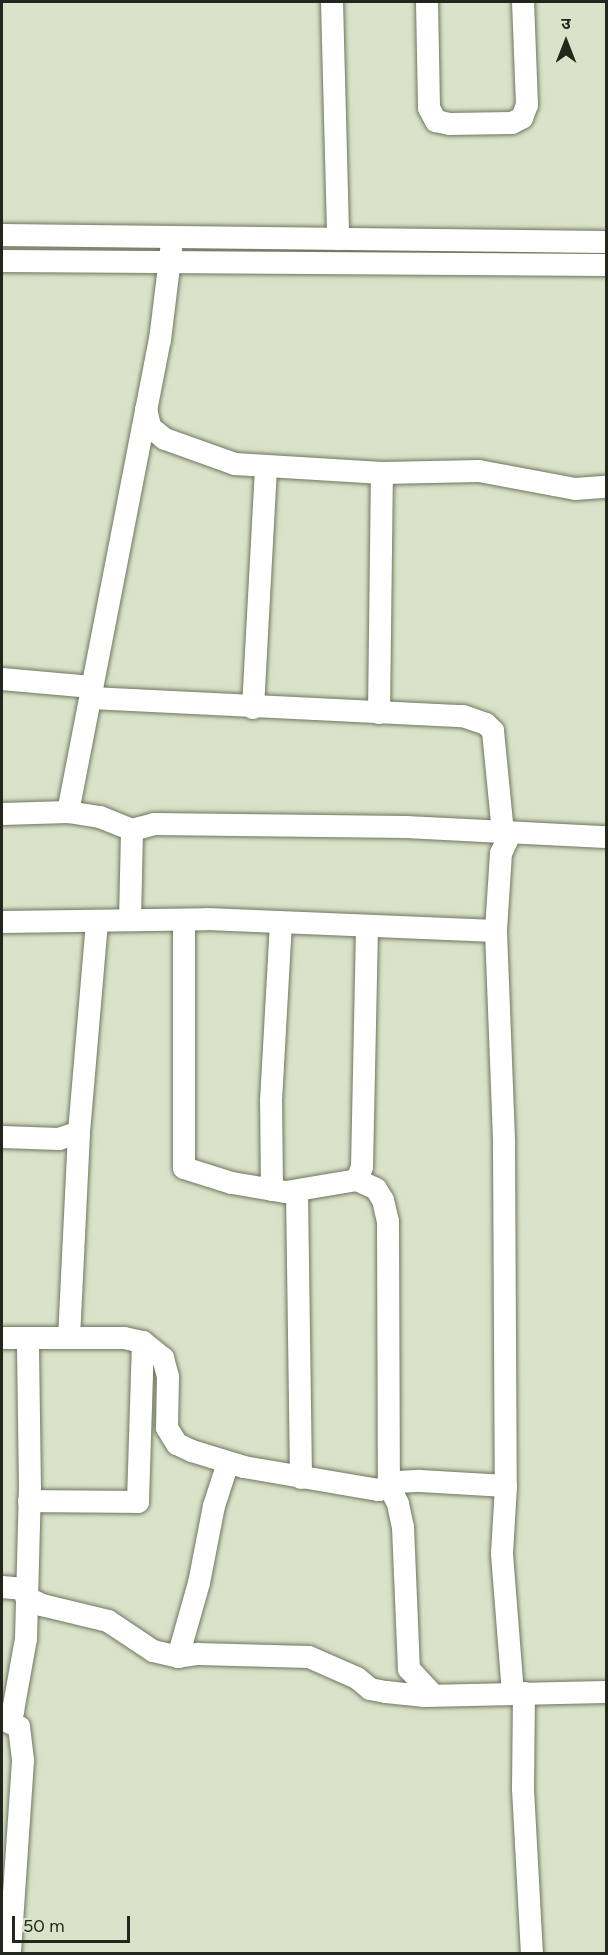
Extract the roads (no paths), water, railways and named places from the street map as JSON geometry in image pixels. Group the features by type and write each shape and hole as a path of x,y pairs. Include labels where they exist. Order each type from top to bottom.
{"street":[{"path":"332,2 338,239"},
{"path":"427,2 429,108 436,121 450,124 512,123 522,118 527,105 523,2"},
{"path":"2,235 606,242"},
{"path":"68,812 160,340 174,237"},
{"path":"2,261 606,265"},
{"path":"146,409 150,427 165,439 212,458 266,469 360,469 382,473 479,471 575,489 606,488"},
{"path":"254,708 266,469"},
{"path":"379,713 382,473"},
{"path":"2,679 92,692 254,708 463,716 486,724 493,731 506,834 501,853 496,931 504,1143 506,1486 502,1554 518,1693 532,1953"},
{"path":"2,814 68,812 100,817 132,830 164,824 406,827 506,834 606,837"},
{"path":"130,920 132,830"},
{"path":"2,922 97,923 130,920 184,920 496,931"},
{"path":"184,920 184,1168 272,1190 297,1191 357,1180 376,1189 383,1200 388,1221 389,1486 398,1504 403,1527 409,1669 433,1695"},
{"path":"69,1338 79,1132 97,923"},
{"path":"272,1190 271,1101 281,923"},
{"path":"357,1180 362,1167 364,1135 367,926"},
{"path":"2,1137 59,1139 79,1132"},
{"path":"297,1191 301,1478"},
{"path":"2,1338 69,1338 143,1342 163,1358 168,1377 167,1428 177,1444 228,1463 301,1478 379,1490 398,1482 454,1480 506,1486"},
{"path":"10,1953 23,1761 19,1727 2,1719 13,1711 23,1672 29,1501 28,1339"},
{"path":"29,1501 138,1502 143,1342"},
{"path":"178,1657 200,1583 214,1506 228,1463"},
{"path":"2,1587 27,1593 108,1621 153,1651 178,1657 198,1654 309,1657 357,1678 370,1689 433,1695 606,1692"}]}
